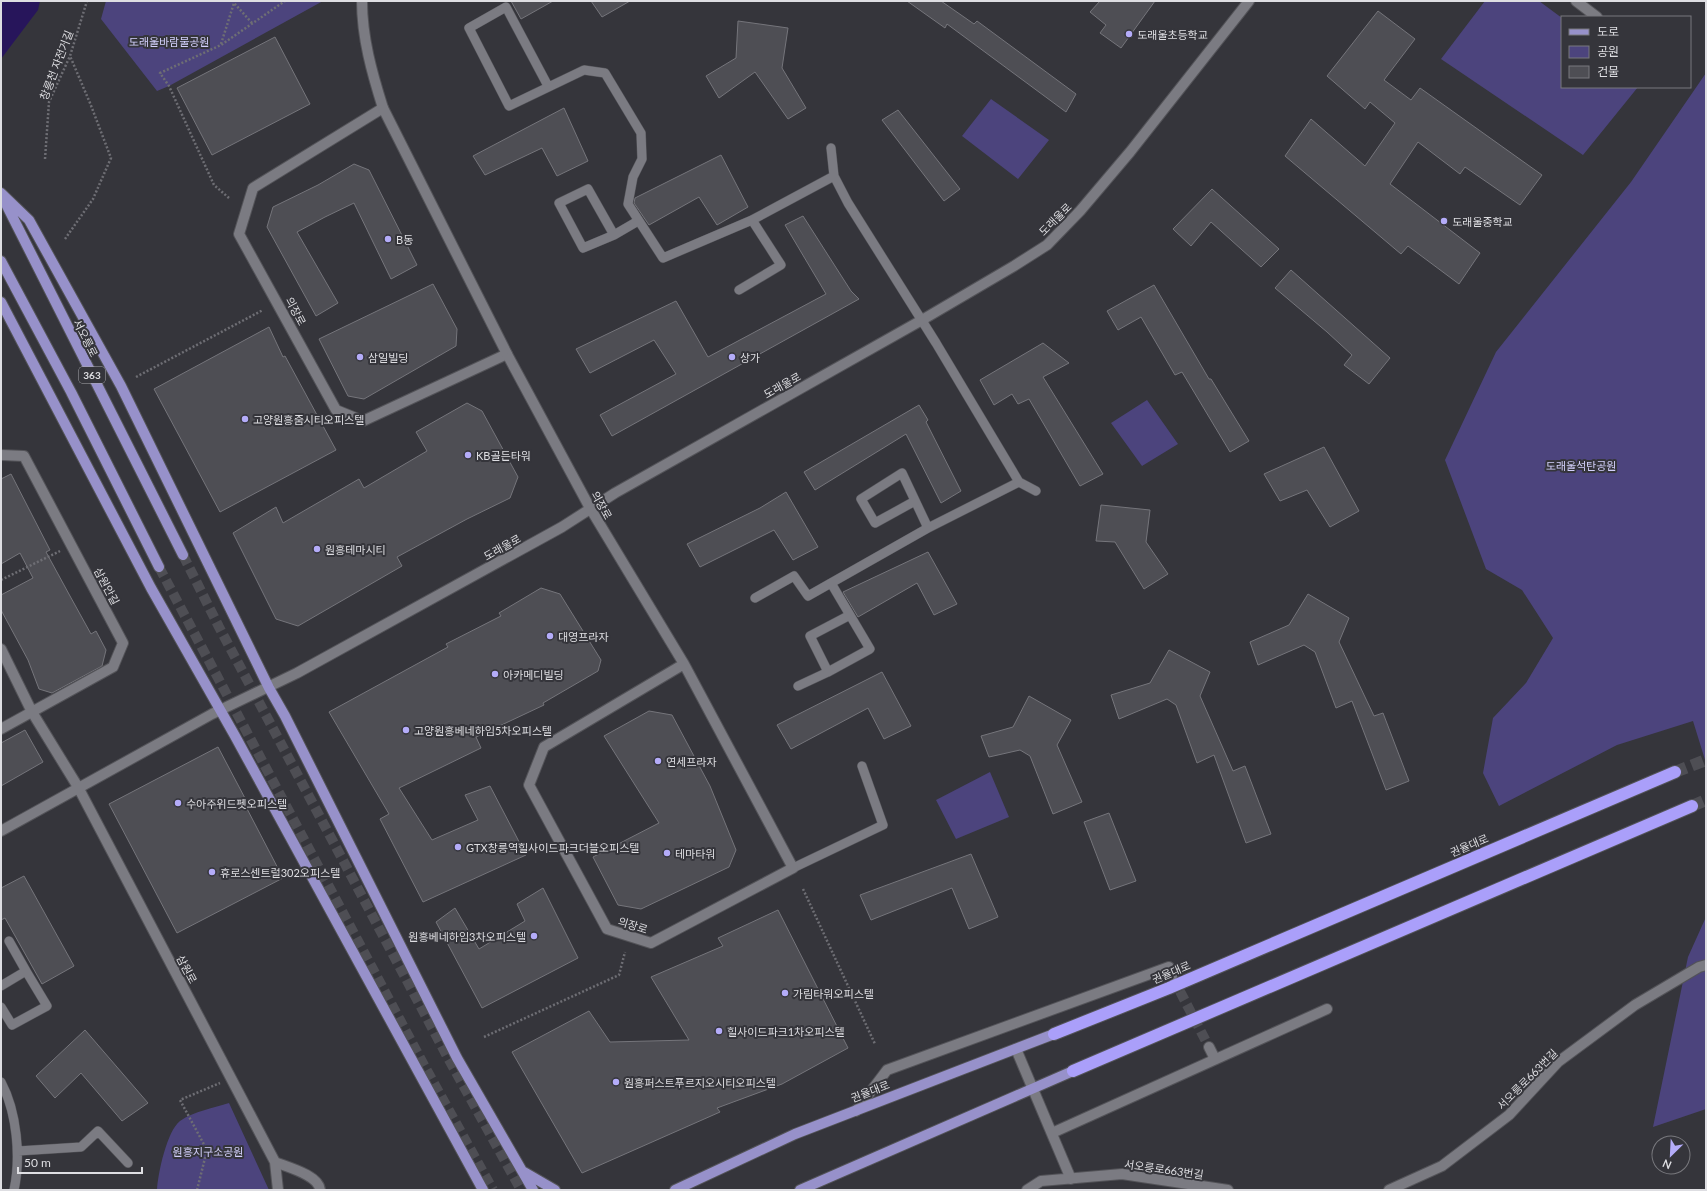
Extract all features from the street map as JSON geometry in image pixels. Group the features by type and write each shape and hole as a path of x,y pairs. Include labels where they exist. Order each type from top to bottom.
{"highway":[{"name":"권율대로","path":"1054,1034 1169,988 1675,772"},
{"path":"1072,1071 1692,806"}],"main road":[{"name":"서오릉로","path":"1,194 184,555"},
{"path":"1,194 29,220 121,386 269,688 289,723 457,1058 533,1190"},
{"name":"363","path":"1,261 71,392 159,567"},
{"path":"1,302 151,588 235,736 483,1190"},
{"name":"권율대로","path":"675,1190 795,1134 1054,1034"},
{"path":"800,1190 1072,1071"},
{"path":"521,1170 555,1190"}],"street":[{"name":"의장로","path":"362,1 362,21 371,72 383,108 508,354 590,508 684,664 793,868 651,943 607,929 529,786 544,747 684,664"},
{"name":"도래울로","path":"220,712 269,688 562,527 615,492 922,320 1014,266 1046,245 1080,211 1125,158 1249,1"},
{"path":"1576,1 1596,16"},
{"name":"의장로","path":"383,108 253,188 239,234 336,410 363,421 508,354"},
{"name":"삼원안길","path":"1,455 24,456 124,643 113,667 1,728"},
{"path":"1,649 32,712 78,787"},
{"path":"1,831 212,714 220,712"},
{"name":"삼원로","path":"78,787 275,1162"},
{"name":"서오릉로663번길","path":"1389,1190 1442,1166 1509,1115 1558,1062 1635,1005 1702,966"},
{"path":"856,1111 887,1070 1169,967 1172,976"},
{"path":"1052,1133 1327,1009"},
{"path":"1210,1047 1215,1059"},
{"path":"1016,1049 1071,1178"},
{"path":"278,1190 275,1162 313,1178 320,1187 320,1190"},
{"name":"서오릉로663번길","path":"1026,1190 1041,1181 1122,1174 1228,1190"}],"lane":[{"path":"548,86 506,7 469,28 509,106 584,70 605,74 641,133 642,159 633,177 628,204 663,258 752,220 834,176"},
{"path":"831,148 834,176 848,203 922,320 1019,482 1036,491"},
{"path":"614,235 588,188 559,203 583,248 614,235 638,221"},
{"path":"739,290 781,265 752,220"},
{"path":"915,501 874,523 861,499 902,473 928,528"},
{"path":"755,598 794,576 808,596 928,528 1019,482"},
{"path":"798,686 828,672 870,648 831,583"},
{"path":"828,672 810,636 850,615"},
{"path":"793,868 883,825 862,766"},
{"path":"1,1007 12,1025 47,1006 8,941"},
{"path":"1,986 26,971"},
{"path":"1,1082 13,1120 18,1151 14,1190"},
{"path":"18,1151 81,1147 98,1131 128,1163"}],"path":[{"name":"창릉천 자전거길","path":"45,159 49,102 70,56 87,1"},
{"path":"230,198 214,186 169,86 160,73 220,44 285,1"},
{"path":"233,2 252,23"},
{"path":"220,44 233,2"},
{"path":"65,239 93,199 111,158 70,56"},
{"path":"136,378 263,310"},
{"path":"1,580 71,546"},
{"path":"803,889 875,1044"},
{"path":"484,1037 619,975 625,952"},
{"path":"197,1190 206,1150 180,1100 222,1082"}],"green space":[{"name":"도래울바람물공원","path":"106,1 323,1 169,86 157,91 101,19"},
{"path":"1485,1 1539,1 1561,17 1561,88 1637,88 1583,155 1441,59"},
{"name":"도래울석탄공원","path":"1706,73 1706,763 1693,721 1617,745 1499,806 1483,773 1493,718 1526,683 1553,638 1522,590 1486,569 1445,460 1496,352 1631,182"},
{"path":"991,99 1049,140 1018,179 962,136"},
{"path":"1147,400 1178,444 1142,466 1111,423"},
{"path":"990,772 1009,817 956,839 936,800"},
{"path":"1706,917 1706,1109 1653,1127 1688,957"},
{"name":"원흥지구소공원","path":"229,1103 269,1190 157,1190 164,1153 175,1126 180,1121 191,1115"}],"shaded area":[{"path":"1,1 40,1 38,10 1,59"}],"building":[{"path":"511,1 553,1 521,19"},
{"path":"591,1 630,1 602,17"},
{"path":"907,1 941,1 974,24 977,21 1076,94 1066,112 947,24 945,28"},
{"path":"1100,1 1155,1 1121,48 1100,33 1106,25 1090,12"},
{"path":"1378,11 1415,39 1384,80 1411,100 1420,88 1542,175 1520,205 1465,167 1460,174 1418,142 1390,184 1480,253 1459,284 1408,246 1401,254 1285,156 1311,119 1365,166 1395,123 1370,102 1365,109 1327,76"},
{"path":"738,21 788,28 782,68 806,108 788,119 755,72 719,98 706,76 736,58"},
{"path":"275,37 310,104 212,155 177,88"},
{"path":"564,108 588,161 557,176 542,148 485,175 473,156"},
{"path":"898,110 960,189 944,201 882,120"},
{"path":"721,155 748,207 717,225 699,197 649,225 634,203 635,198"},
{"path":"354,164 369,170 417,265 391,279 354,203 325,217 297,232 338,303 316,316 267,227 273,207 318,185"},
{"path":"1212,189 1279,249 1261,267 1211,222 1191,246 1173,229"},
{"path":"803,216 851,291 859,299 612,436 600,415 676,374 654,340 590,373 576,349 676,301 708,357 826,294 785,225"},
{"path":"1291,270 1390,358 1369,384 1344,365 1352,355 1275,288"},
{"path":"433,284 457,329 456,346 364,399 348,396 319,339"},
{"path":"1154,285 1209,379 1211,379 1249,441 1230,452 1182,372 1175,375 1141,317 1118,330 1107,311"},
{"name":"고양원흥줌시티오피스텔","path":"269,327 283,357 285,356 336,450 220,512 154,389"},
{"path":"1043,343 1069,363 1043,377 1103,474 1080,486 1029,399 1018,404 1012,394 994,405 980,380"},
{"path":"467,403 482,411 518,477 510,498 467,519 397,557 402,566 298,626 276,619 233,533 276,507 283,523 359,479 364,488 427,451 416,432"},
{"path":"919,405 928,420 926,422 961,491 941,503 906,434 815,490 804,472"},
{"path":"1324,447 1359,511 1330,527 1307,490 1280,501 1264,474"},
{"path":"11,474 50,550 46,552 91,634 96,631 106,650 102,666 52,693 39,689 28,660 1,610 1,595 33,578 20,553 1,564 1,479"},
{"path":"786,492 818,547 793,560 774,530 700,567 687,544 760,508"},
{"path":"1101,505 1150,510 1146,542 1168,574 1144,589 1115,542 1096,541"},
{"path":"928,552 957,604 934,615 917,583 858,617 843,592"},
{"path":"541,588 560,594 601,660 598,671 543,703 544,705 476,737 481,748 399,788 432,840 478,820 465,795 490,786 526,855 423,902 380,819 389,814 329,712 448,647 446,644 501,616 499,613"},
{"path":"1308,594 1349,618 1339,642 1374,716 1383,713 1409,781 1386,790 1352,701 1336,708 1315,652 1304,645 1258,665 1250,642 1289,625"},
{"path":"1169,650 1210,672 1200,696 1233,771 1245,766 1271,834 1246,843 1214,755 1197,763 1176,705 1167,699 1119,719 1111,695 1150,683"},
{"path":"882,672 911,726 884,739 868,708 791,749 777,725"},
{"path":"1029,696 1071,720 1057,745 1082,802 1053,814 1030,756 1020,750 989,757 981,736 1013,727"},
{"path":"649,711 672,715 710,786 736,850 729,867 641,909 618,905 593,857 659,823 604,736"},
{"path":"25,730 43,762 1,786 1,743"},
{"path":"218,747 247,802 244,803 283,878 177,933 109,804"},
{"path":"1109,813 1136,881 1110,890 1084,822"},
{"path":"971,854 998,917 969,929 952,888 871,920 860,895"},
{"path":"24,876 74,966 42,984 5,918 1,920 1,888"},
{"name":"원흥베네하임3차오피스텔","path":"543,888 578,958 482,1008 436,922 455,908 479,949 525,921 517,904"},
{"path":"778,910 848,1048 782,1084 717,1108 720,1112 582,1173 512,1052 589,1011 610,1042 689,1040 651,977 723,946 718,938"},
{"path":"85,1030 148,1103 122,1121 81,1073 55,1098 36,1076"}],"tunnel":[{"path":"183,555 219,627 447,1056 521,1190"},
{"path":"159,567 425,1067 493,1190"},
{"path":"1675,772 1706,760"},
{"path":"1692,806 1706,800"},
{"path":"1173,978 1209,1047"}],"place":[{"name":"도래울초등학교","path":"1129,34"},
{"name":"도래울중학교","path":"1444,221"},
{"name":"B동","path":"388,239"},
{"name":"삼일빌딩","path":"360,357"},
{"name":"상가","path":"732,357"},
{"name":"고양원흥줌시티오피스텔","path":"245,419"},
{"name":"KB골든타워","path":"468,455"},
{"name":"원흥테마시티","path":"317,549"},
{"name":"대영프라자","path":"550,636"},
{"name":"아카메디빌딩","path":"495,674"},
{"name":"고양원흥베네하임5차오피스텔","path":"406,730"},
{"name":"연세프라자","path":"658,761"},
{"name":"수아주위드펫오피스텔","path":"178,803"},
{"name":"GTX창릉역힐사이드파크더블오피스텔","path":"458,847"},
{"name":"테마타워","path":"667,853"},
{"name":"휴로스센트럴302오피스텔","path":"212,872"},
{"name":"원흥베네하임3차오피스텔","path":"534,936"},
{"name":"가림타워오피스텔","path":"785,993"},
{"name":"힐사이드파크1차오피스텔","path":"719,1031"},
{"name":"원흥퍼스트푸르지오시티오피스텔","path":"616,1082"}]}
